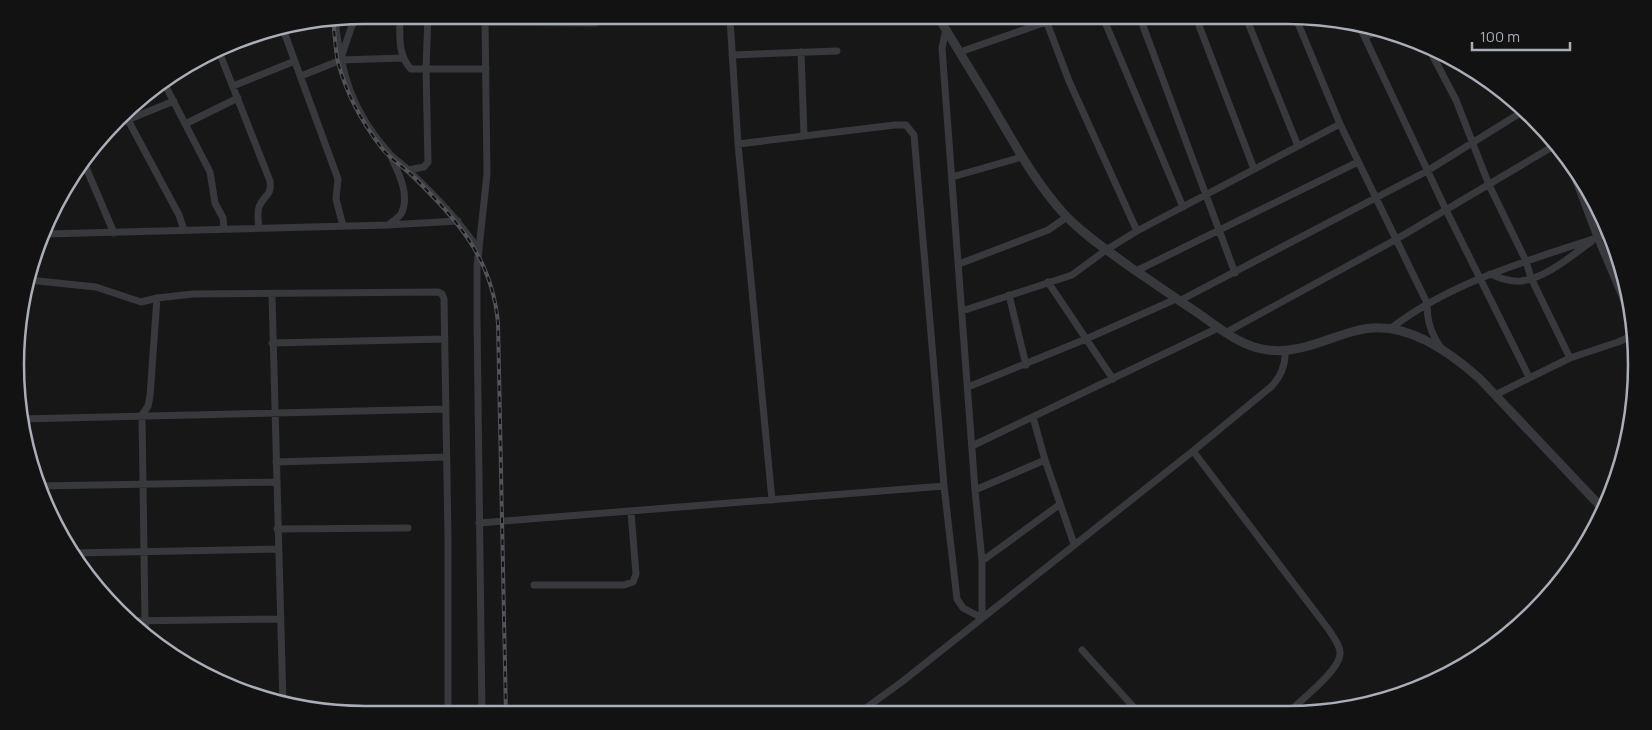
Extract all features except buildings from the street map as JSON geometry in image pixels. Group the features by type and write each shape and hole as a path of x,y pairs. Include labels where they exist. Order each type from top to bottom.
{"street":[{"path":"341,60 353,24"},
{"path":"400,24 400,46 403,58 410,69 486,69"},
{"path":"408,170 424,167 428,162 426,69 428,24"},
{"path":"482,706 477,319 479,251 487,174 485,24"},
{"path":"730,24 738,144 772,500"},
{"path":"943,24 1044,192 1066,217 1106,250 1222,330 1252,347 1285,351 1301,349 1356,330 1369,328 1390,329 1414,335 1443,350 1465,365 1598,504"},
{"path":"960,52 1030,24"},
{"path":"1047,24 1070,82 1137,231"},
{"path":"1106,24 1183,207"},
{"path":"1142,24 1235,273"},
{"path":"1198,24 1254,168"},
{"path":"1249,24 1298,146"},
{"path":"1298,24 1340,124 1427,303 1430,329 1443,350"},
{"path":"336,25 341,60 347,82 367,124 390,154 458,222 479,251"},
{"path":"946,29 942,48 982,561 982,618"},
{"path":"1363,32 1427,171 1529,376"},
{"path":"285,33 338,179 336,199 343,226"},
{"path":"1365,37 1371,34"},
{"path":"732,55 837,51"},
{"path":"801,52 804,135"},
{"path":"221,56 270,181 271,189 269,195 263,199 258,212 259,228"},
{"path":"1432,56 1453,94 1489,185 1570,358"},
{"path":"300,76 341,60 403,58"},
{"path":"233,86 295,60"},
{"path":"166,87 210,172 215,203 223,218 224,229"},
{"path":"185,124 238,98"},
{"path":"174,101 128,120 179,215 184,230"},
{"path":"968,387 1086,340 1235,273 1427,171 1518,114"},
{"path":"962,310 1072,275 1106,250 1137,231 1340,124"},
{"path":"738,144 902,125 909,128 914,135 944,486 957,599 963,608 982,618"},
{"path":"972,446 1222,330 1395,240 1550,148"},
{"path":"387,225 400,214 404,196 402,179 390,154"},
{"path":"952,177 1022,157"},
{"path":"1136,271 1358,162"},
{"path":"86,168 114,233"},
{"path":"1578,186 1621,293"},
{"path":"959,264 1048,230 1066,217"},
{"path":"50,234 458,222"},
{"path":"1390,329 1427,303 1480,278 1603,235"},
{"path":"1490,274 1506,280 1520,281 1531,278 1547,271 1597,237"},
{"path":"34,281 96,287 141,302 157,298 193,294 438,292 442,294 444,299 447,458 448,706"},
{"path":"1048,282 1113,379"},
{"path":"272,294 283,696"},
{"path":"1009,295 1026,365"},
{"path":"146,627 142,416 148,406 150,396 157,298"},
{"path":"1495,395 1529,376 1570,358 1627,338"},
{"path":"272,343 444,339"},
{"path":"870,706 1193,452 1272,386 1282,372 1286,357 1285,351"},
{"path":"28,419 446,409"},
{"path":"1033,418 1059,505 1074,544"},
{"path":"1193,452 1329,630 1338,645 1340,654 1336,666 1295,706"},
{"path":"276,462 447,458"},
{"path":"975,490 1045,460"},
{"path":"46,486 277,482"},
{"path":"479,523 944,486"},
{"path":"982,561 1059,505"},
{"path":"534,585 624,585 633,582 636,574 630,512"},
{"path":"277,529 408,528"},
{"path":"80,553 278,549"},
{"path":"139,621 280,619"},
{"path":"1082,650 1133,706"}],"railway":[{"path":"333,25 338,62 345,85 361,117 384,151 412,175 444,208 470,241 488,278 494,300 498,323 506,706"}]}
